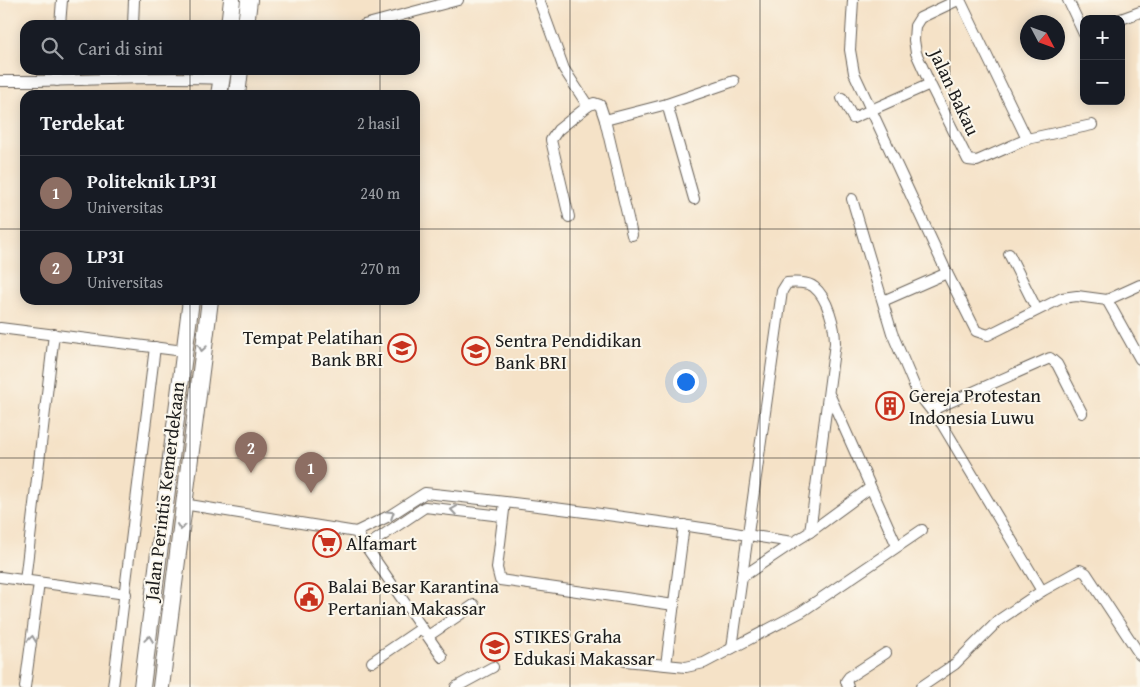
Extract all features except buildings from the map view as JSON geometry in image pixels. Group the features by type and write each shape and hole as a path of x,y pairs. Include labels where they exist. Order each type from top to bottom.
{"highway":[{"path":"230,20 232,0"},
{"path":"247,20 249,0"},
{"path":"238,90 239,75"},
{"name":"Jalan Perintis Kemerdekaan","path":"142,687 190,305"},
{"name":"Jalan Perintis Kemerdekaan","path":"161,687 209,305"},
{"path":"156,581 174,584"}],"street":[{"path":"60,20 62,0"},
{"path":"133,20 134,0"},
{"path":"383,20 458,0"},
{"path":"539,0 564,69 588,106"},
{"path":"853,0 851,63 870,110 976,331 988,335 1065,297 1112,298 1140,285"},
{"name":"Jalan Bakau","path":"1027,139 959,0 923,16 915,26 916,53 968,160 978,161 1027,139 1092,125"},
{"path":"1068,0 1080,26"},
{"path":"1125,18 1140,12"},
{"path":"57,75 57,81"},
{"path":"0,81 57,81 120,75"},
{"path":"144,75 221,81"},
{"path":"605,120 667,104 734,81"},
{"path":"842,98 852,118 930,84"},
{"path":"569,217 551,140 558,130 594,103 600,105 605,120 632,235"},
{"path":"667,104 694,199"},
{"path":"852,199 900,356 917,392 932,410 1042,591"},
{"path":"1009,254 1037,310"},
{"path":"883,302 947,273"},
{"path":"732,648 782,290 787,283 793,282 814,287 824,302 835,335 829,395 810,532"},
{"path":"1112,298 1140,359"},
{"path":"0,328 184,351"},
{"path":"25,581 54,334"},
{"path":"113,687 126,594 155,347"},
{"path":"932,410 1050,358 1057,364 1082,413"},
{"path":"829,395 897,546"},
{"path":"742,577 810,532 870,488"},
{"path":"183,504 356,532 389,516 425,493 684,525 794,542"},
{"path":"505,502 497,568 500,580 674,605"},
{"path":"367,546 427,506 502,516"},
{"path":"666,665 684,525"},
{"path":"625,661 694,666 801,612 922,530"},
{"path":"356,532 442,657"},
{"path":"920,687 955,664 999,620 1070,574 1084,570 1137,647"},
{"path":"0,578 126,594"},
{"path":"25,687 39,583"},
{"path":"372,662 474,605"},
{"path":"848,687 846,681 849,677 886,653"},
{"path":"456,687 493,667"}],"place":[{"name":"Tempat Pelatihan Bank BRI","path":"402,348"},
{"name":"Sentra Pendidikan Bank BRI","path":"476,351"},
{"name":"Gereja Protestan Indonesia Luwu","path":"890,406"},
{"name":"LP3I","path":"251,473"},
{"name":"Politeknik LP3I","path":"311,493"},
{"name":"Alfamart","path":"327,543"},
{"name":"Balai Besar Karantina Pertanian Makassar","path":"309,597"},
{"name":"STIKES Graha Edukasi Makassar","path":"495,647"}]}
